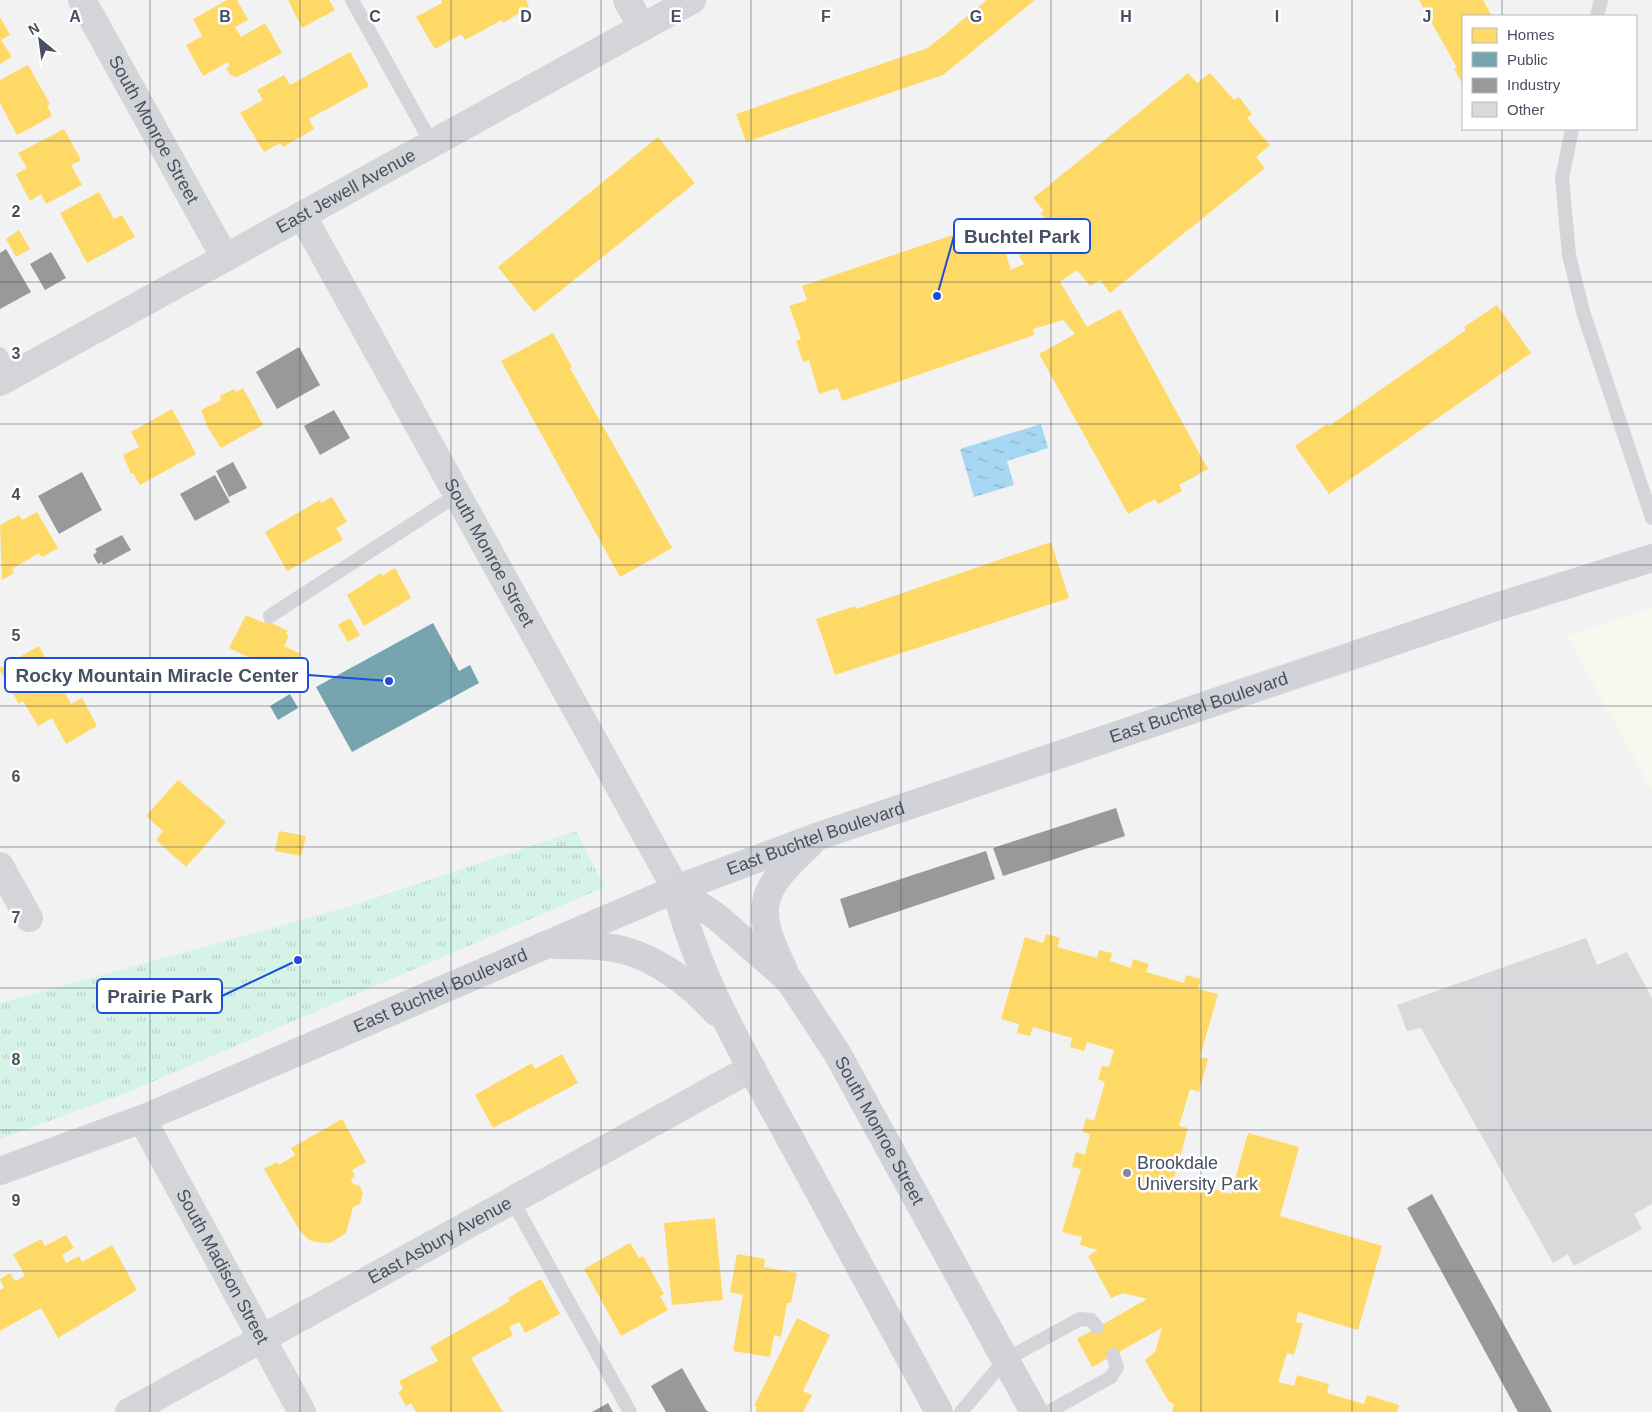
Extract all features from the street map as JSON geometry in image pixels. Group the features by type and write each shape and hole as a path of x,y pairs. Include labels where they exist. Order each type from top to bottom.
{"main road":[{"name":"East Buchtel Boulevard","path":"0,1170 142,1120 676,889 819,836 1487,610 1652,558"},
{"path":"789,980 768,930 764,907 773,883 780,873 819,836"},
{"name":"South Monroe Street","path":"676,889 724,923 789,980 837,1053 1034,1412"},
{"name":"South Monroe Street","path":"676,889 693,948 732,1029 939,1412"},
{"path":"550,945 578,945 623,950 653,962 705,999 732,1029"}],"street":[{"name":"South Monroe Street","path":"82,0 225,258"},
{"path":"627,0 642,28"},
{"name":"East Jewell Avenue","path":"4,370 225,258 692,0"},
{"name":"South Monroe Street","path":"302,215 676,889"},
{"path":"0,866 29,918"},
{"name":"East Asbury Avenue","path":"128,1412 752,1068"},
{"name":"South Madison Street","path":"142,1120 302,1412"}],"lane":[{"path":"352,0 432,144"},
{"path":"1597,15 1601,0"},
{"path":"1572,130 1562,178 1569,255 1584,315 1652,518"},
{"path":"270,616 457,495"},
{"path":"512,1200 630,1412"},
{"path":"961,1412 1006,1360 1080,1319 1091,1320 1097,1327"},
{"path":"1048,1412 1111,1377 1117,1367 1113,1355"}],"shaded area":[{"path":"1652,607 1652,790 1567,636"}],"green space":[{"path":"576,831 605,887 131,1091 0,1139 0,1003 348,907"}],"water":[{"path":"1041,424 1048,448 1007,461 1014,485 974,497 960,449"}],"building: Homes":[{"path":"227,0 237,0 248,20 235,27 241,37 265,23 282,53 237,77 230,75 226,68 230,66 228,62 203,76 186,45 202,36 193,19"},
{"path":"288,0 329,0 335,10 302,28"},
{"path":"441,0 526,0 529,7 503,23 502,20 465,40 461,34 435,49 416,17 442,3"},
{"path":"987,0 1035,0 943,75 746,142 736,114 928,48"},
{"path":"1419,0 1483,0 1491,15 1462,15 1462,83 1454,69 1457,68"},
{"path":"0,17 10,35 1,40 12,57 0,64"},
{"path":"350,52 369,86 309,119 314,129 283,147 280,143 264,152 240,113 263,100 257,90 284,75 290,85"},
{"path":"28,65 50,104 47,106 52,116 17,135 0,103 0,80"},
{"path":"1188,73 1197,83 1210,73 1234,100 1239,97 1252,114 1247,118 1270,145 1256,157 1265,168 1110,293 1100,280 1090,286 1077,270 1060,282 1087,327 1120,309 1208,469 1179,485 1182,491 1158,504 1155,499 1128,514 1039,354 1075,334 1063,320 1033,329 1034,335 842,401 838,388 819,394 809,360 803,362 796,341 801,339 789,306 807,300 802,286 991,222 996,237 1000,236 1011,270 1024,264 1019,256 1047,240 1052,249 1063,241 1040,213 1044,211 1033,198"},
{"path":"64,129 81,160 71,165 82,185 46,204 41,194 30,201 16,174 27,168 18,153"},
{"path":"658,137 695,183 534,312 498,267"},
{"path":"99,192 114,219 122,215 135,237 87,263 60,213"},
{"path":"19,230 30,249 16,257 6,239"},
{"path":"1497,305 1531,353 1329,494 1295,446 1327,424 1329,426 1466,330 1464,327"},
{"path":"553,333 572,367 570,368 672,548 620,577 501,361"},
{"path":"243,388 263,425 221,448 208,428 201,410 221,400 220,396 234,389 236,392"},
{"path":"172,409 196,454 140,485 133,473 131,474 123,455 139,447 131,432"},
{"path":"332,497 347,522 336,528 343,540 287,571 265,532 320,500 321,503"},
{"path":"37,512 58,548 42,557 39,553 12,569 14,573 2,580 0,525 19,515 22,520"},
{"path":"1051,542 1069,598 835,675 816,619 855,606 856,609"},
{"path":"395,568 411,598 364,626 347,595 381,573 382,576"},
{"path":"246,615 264,623 266,620 288,631 286,634 289,636 284,646 301,654 285,684 268,676 271,668 229,648"},
{"path":"350,618 360,635 348,642 338,625"},
{"path":"39,646 71,704 82,698 97,726 66,744 52,718 38,726 23,701 19,704 0,671 0,668"},
{"path":"178,780 226,822 186,867 156,840 163,831 146,816"},
{"path":"279,831 306,836 301,856 275,851"},
{"name":"Brookdale University Park","path":"1046,934 1060,938 1057,947 1097,958 1099,950 1112,953 1110,961 1131,968 1133,959 1149,964 1146,972 1184,983 1186,975 1201,979 1198,989 1218,994 1200,1057 1208,1059 1199,1092 1190,1089 1179,1126 1188,1128 1174,1178 1231,1194 1248,1133 1299,1147 1280,1216 1382,1246 1358,1330 1298,1312 1296,1322 1303,1323 1294,1355 1287,1353 1278,1382 1294,1386 1297,1375 1329,1384 1327,1393 1364,1404 1367,1395 1399,1405 1397,1412 1172,1412 1174,1404 1169,1402 1145,1360 1155,1352 1162,1328 1092,1367 1077,1339 1147,1299 1123,1293 1111,1298 1088,1256 1098,1250 1080,1245 1082,1237 1062,1232 1081,1169 1072,1167 1076,1152 1085,1155 1090,1134 1082,1132 1086,1118 1094,1121 1105,1082 1098,1079 1102,1066 1109,1067 1114,1050 1087,1042 1084,1051 1070,1047 1072,1038 1033,1027 1030,1036 1017,1033 1019,1024 1001,1019 1025,937 1043,943"},
{"path":"562,1054 578,1083 493,1128 475,1095 532,1063 535,1069"},
{"path":"342,1119 366,1162 352,1170 355,1177 351,1179 353,1184 359,1185 363,1193 360,1204 353,1207 346,1233 330,1243 316,1242 309,1240 300,1231 264,1169 277,1162 278,1165 289,1159 295,1155 291,1148"},
{"path":"715,1218 723,1300 672,1305 664,1223"},
{"path":"66,1235 74,1248 62,1255 66,1263 79,1256 82,1262 112,1245 137,1290 58,1338 41,1308 0,1331 0,1290 4,1288 0,1279 10,1273 15,1281 25,1276 13,1254 41,1239 45,1246"},
{"path":"630,1243 639,1258 643,1256 664,1294 660,1296 668,1310 621,1336 584,1269"},
{"path":"737,1254 765,1259 764,1267 797,1273 791,1303 787,1303 781,1337 774,1335 770,1357 733,1351 743,1295 730,1292"},
{"path":"541,1279 560,1314 525,1333 519,1322 509,1327 513,1335 471,1358 503,1412 416,1412 411,1403 406,1406 398,1392 403,1389 399,1381 438,1361 430,1347 510,1301 508,1298"},
{"path":"797,1318 830,1335 803,1391 812,1395 803,1412 755,1412 757,1407 754,1406"}],"building: Public":[{"path":"433,623 459,671 470,665 479,683 352,752 316,687"},
{"path":"290,694 298,708 278,720 270,706"}],"building: Industry":[{"path":"6,249 31,292 0,309 0,253"},
{"path":"51,252 66,278 45,290 30,264"},
{"path":"299,347 320,385 277,409 256,372"},
{"path":"334,410 350,438 320,455 304,426"},
{"path":"233,462 247,488 229,497 216,471"},
{"path":"82,472 102,510 59,534 38,496"},
{"path":"215,475 230,502 195,521 180,494"},
{"path":"122,535 131,550 103,565 102,562 98,564 93,555 97,552 95,549"},
{"path":"1116,808 1125,836 1003,876 993,848"},
{"path":"986,851 995,879 849,928 840,899"},
{"path":"1432,1194 1552,1412 1518,1412 1407,1208"},
{"path":"682,1368 706,1410 709,1412 666,1412 651,1386"},
{"path":"608,1403 613,1412 592,1412"}],"building: Other":[{"path":"1586,938 1597,965 1627,952 1652,998 1652,1204 1634,1214 1642,1229 1574,1266 1568,1254 1553,1263 1421,1028 1407,1031 1397,1005"}],"place":[{"name":"Buchtel Park","path":"937,296"},
{"name":"Rocky Mountain Miracle Center","path":"389,681"},
{"name":"Prairie Park","path":"298,960"},
{"name":"Brookdale University Park","path":"1127,1173"}]}
